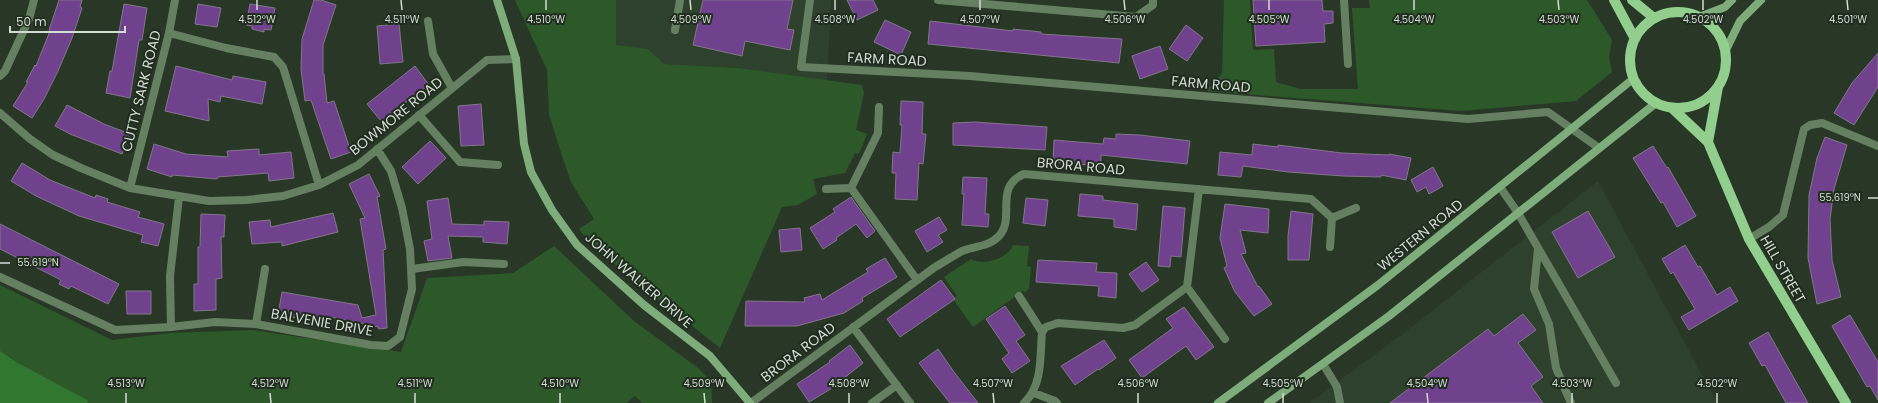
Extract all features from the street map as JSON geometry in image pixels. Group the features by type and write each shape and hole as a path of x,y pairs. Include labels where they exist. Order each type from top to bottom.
{"main road":[{"name":"JOHN WALKER DRIVE","path":"497,0 516,58 524,144 531,172 552,210 576,245 644,305 710,356 750,403"},
{"path":"1614,0 1635,39"},
{"path":"1632,0 1654,18"},
{"path":"1699,18 1725,7 1732,0"},
{"path":"1725,52 1740,21 1761,0"},
{"path":"1708,142 1718,87 1725,69 1725,52 1719,36 1708,23 1693,14 1676,12 1654,18 1641,28 1631,46 1629,62 1633,79 1642,93 1656,103 1672,108 1689,107 1706,99 1718,87"},
{"name":"WESTERN ROAD","path":"1218,403 1378,285 1633,79"},
{"path":"1268,403 1389,316 1656,103"},
{"name":"HILL STREET","path":"1672,108 1708,142 1749,239 1846,403"}],"street":[{"path":"0,76 5,71 30,19 34,0"},
{"name":"CUTTY SARK ROAD","path":"130,188 169,33 175,0"},
{"path":"675,30 680,0"},
{"name":"FARM ROAD","path":"810,0 801,67 970,76 1468,119 1548,112 1599,148"},
{"path":"938,0 1136,18 1153,5 1153,0"},
{"path":"1344,0 1348,64"},
{"path":"428,22 433,54 452,88"},
{"path":"169,33 226,48 274,57 283,67 319,185"},
{"name":"BOWMORE ROAD","path":"0,113 30,139 53,155 130,188 209,201 246,200 283,196 319,185 358,165 487,60 516,58"},
{"path":"851,188 878,133 880,107"},
{"path":"418,115 460,162 498,165"},
{"path":"1749,239 1769,227 1783,215 1804,129 1810,125 1822,123 1878,146"},
{"name":"BALVENIE DRIVE","path":"0,277 115,330 171,327 215,322 256,324 371,345 388,346 400,337 412,289 412,269 402,208 391,171 377,149"},
{"name":"BRORA ROAD","path":"750,403 935,267 963,251 986,245 1000,236 1004,224 1008,189 1015,178 1024,174 1312,199 1332,218"},
{"path":"1500,187 1518,213 1616,382"},
{"path":"826,189 851,188"},
{"path":"851,188 917,280"},
{"path":"1199,189 1187,287 1225,339"},
{"path":"171,327 170,276 179,197"},
{"path":"1330,247 1332,218 1356,208"},
{"path":"1538,249 1534,289 1549,324 1556,368 1572,403"},
{"path":"412,269 463,262 504,264"},
{"path":"256,324 265,269"},
{"path":"1024,403 1034,393 1042,332 1046,326 1058,323 1123,328 1135,325 1187,287"},
{"path":"1018,296 1042,332"},
{"path":"853,327 910,403"},
{"path":"1323,364 1337,387 1340,403"},
{"path":"872,403 897,385"},
{"path":"1034,393 1057,403"}],"shaded area":[{"path":"515,0 616,0 616,45 648,49 664,64 738,68 862,85 864,93 856,130 867,134 859,154 855,153 845,173 813,179 817,194 798,205 782,207 720,348 592,246 579,229 594,219 571,182 549,114 547,70"},
{"path":"616,0 831,0 827,81 738,68 664,64 648,49 616,45"},
{"path":"1224,0 1250,0 1253,50 1274,49 1276,82 1301,89 1358,89 1352,8 1370,8 1369,0 1587,0 1612,40 1609,57 1612,72 1576,101 1461,111 1206,91 1222,73"},
{"path":"1598,181 1717,403 1309,403 1400,336"},
{"path":"1013,245 1029,246 1027,266 1031,267 1029,289 1025,292 1023,291 973,327 953,299 957,296 944,277 971,259 982,262 995,260 1006,254"},
{"path":"554,246 634,321 698,368 711,381 712,403 642,403 635,396 627,403 0,403 0,285 112,340 171,333 252,330 401,352 427,278 513,273"},
{"path":"0,351 16,362 87,400 88,403 0,403"}],"building":[{"path":"59,0 82,0 80,7 82,8 72,38 58,71 44,99 32,118 13,106 28,82 26,82 35,65 36,66 50,31 49,30"},
{"path":"314,0 321,0 336,5 323,45 323,74 327,103 334,101 351,152 331,159 311,100 305,101 301,69 302,39"},
{"path":"703,0 793,0 787,29 794,30 790,50 745,41 742,56 693,45"},
{"path":"847,0 873,0 878,10 857,20"},
{"path":"1253,0 1322,0 1323,11 1333,11 1333,23 1324,24 1325,42 1256,46"},
{"path":"124,4 147,8 142,40 139,40 130,98 106,93 110,71 112,71"},
{"path":"198,4 221,8 217,27 195,24"},
{"path":"250,4 275,8 271,30 264,29 264,32 252,29 252,26 246,25"},
{"path":"885,20 911,32 901,55 874,42"},
{"path":"930,21 1013,31 1013,29 1041,32 1041,34 1122,39 1119,63 928,44"},
{"path":"399,24 403,62 380,64 377,26"},
{"path":"1186,25 1203,38 1187,61 1169,49"},
{"path":"1160,46 1168,69 1140,79 1132,56"},
{"path":"1878,53 1878,87 1854,125 1834,113 1852,83"},
{"path":"176,66 232,80 233,76 266,82 262,104 221,96 220,102 208,99 209,121 165,111"},
{"path":"415,66 429,85 381,121 367,104"},
{"path":"901,101 923,102 922,134 926,134 923,164 919,163 917,200 895,199 896,173 892,173 893,152 900,153 902,125 900,125"},
{"path":"481,104 484,145 461,146 458,106"},
{"path":"67,105 104,124 130,134 122,154 70,134 55,126"},
{"path":"975,122 1047,127 1045,150 953,145 953,123"},
{"path":"1116,134 1140,135 1190,141 1187,164 1101,155 1101,166 1053,162 1054,140 1103,144 1104,138 1116,139"},
{"path":"1825,137 1847,145 1834,189 1830,219 1832,260 1841,297 1817,304 1808,258 1809,195 1817,158"},
{"path":"430,141 446,158 418,184 402,167"},
{"path":"154,144 186,154 228,157 227,151 259,149 259,155 291,152 294,178 269,181 268,173 218,177 217,179 172,175 172,177 147,169"},
{"path":"1253,144 1278,147 1278,145 1342,153 1389,154 1411,158 1406,180 1381,175 1381,177 1343,176 1288,172 1243,166 1241,177 1218,175 1220,152 1252,155"},
{"path":"1653,146 1667,168 1668,167 1696,216 1677,227 1663,202 1661,203 1633,158"},
{"path":"22,163 50,180 95,198 96,195 108,199 107,202 140,212 138,217 164,224 158,246 141,242 143,235 79,216 36,196 11,181"},
{"path":"1433,167 1443,186 1429,194 1426,187 1417,192 1411,180"},
{"path":"369,174 380,196 377,197 386,249 383,250 387,328 379,329 378,327 331,317 330,323 278,315 282,292 358,305 362,318 376,315 360,219 365,218 349,184"},
{"path":"963,177 987,178 985,214 989,214 988,227 962,225 964,194 962,194"},
{"path":"1080,194 1103,196 1103,200 1138,204 1136,230 1114,227 1114,219 1078,216"},
{"path":"851,197 875,231 867,238 856,224 836,238 837,240 823,249 810,228 835,212 833,209"},
{"path":"448,198 452,224 484,225 484,221 509,222 507,244 483,242 483,237 448,236 452,258 428,261 424,241 432,239 427,201"},
{"path":"1026,198 1048,200 1045,226 1023,223"},
{"path":"1225,204 1269,209 1268,233 1240,230 1246,253 1241,254 1258,287 1259,286 1272,304 1254,316 1235,292 1224,268 1227,266 1220,238"},
{"path":"1163,206 1185,208 1181,257 1171,256 1170,267 1158,266"},
{"path":"1291,211 1313,214 1309,260 1288,260 1288,236"},
{"path":"1588,211 1615,257 1578,278 1552,232"},
{"path":"333,213 338,232 282,246 282,242 252,244 249,222 270,220 271,227"},
{"path":"201,214 225,215 224,237 221,237 222,278 216,279 216,310 194,311 194,284 198,284 198,247 200,247"},
{"path":"939,217 947,230 938,235 943,242 927,252 915,231"},
{"path":"0,224 119,284 108,304 71,286 69,289 59,284 61,280 0,249"},
{"path":"800,228 802,250 781,252 779,230"},
{"path":"1685,245 1698,267 1700,266 1717,295 1730,287 1738,301 1689,330 1681,317 1695,309 1673,272 1671,274 1662,259"},
{"path":"885,258 897,277 862,298 863,301 844,313 797,326 745,326 746,301 805,302 804,298 820,294 822,300 868,272 866,269"},
{"path":"1038,260 1097,263 1096,272 1117,273 1116,298 1098,296 1099,286 1036,282"},
{"path":"1146,262 1159,280 1142,292 1129,274"},
{"path":"941,280 955,299 900,337 887,319"},
{"path":"126,291 151,291 151,314 127,314"},
{"path":"1005,306 1025,335 1016,341 1030,361 1012,373 1002,359 1009,353 986,319"},
{"path":"1184,307 1214,347 1196,360 1186,346 1142,378 1129,360 1173,328 1166,319"},
{"path":"1523,314 1536,330 1518,343 1543,377 1531,386 1543,403 1390,403 1488,329 1494,336"},
{"path":"1850,315 1878,362 1878,400 1870,386 1867,387 1832,326"},
{"path":"1768,332 1808,403 1786,403 1765,365 1762,366 1749,343"},
{"path":"1104,340 1116,358 1075,385 1061,366"},
{"path":"850,345 863,363 829,390 809,402 797,384 830,362 829,361"},
{"path":"938,349 978,403 950,403 919,363"}]}
